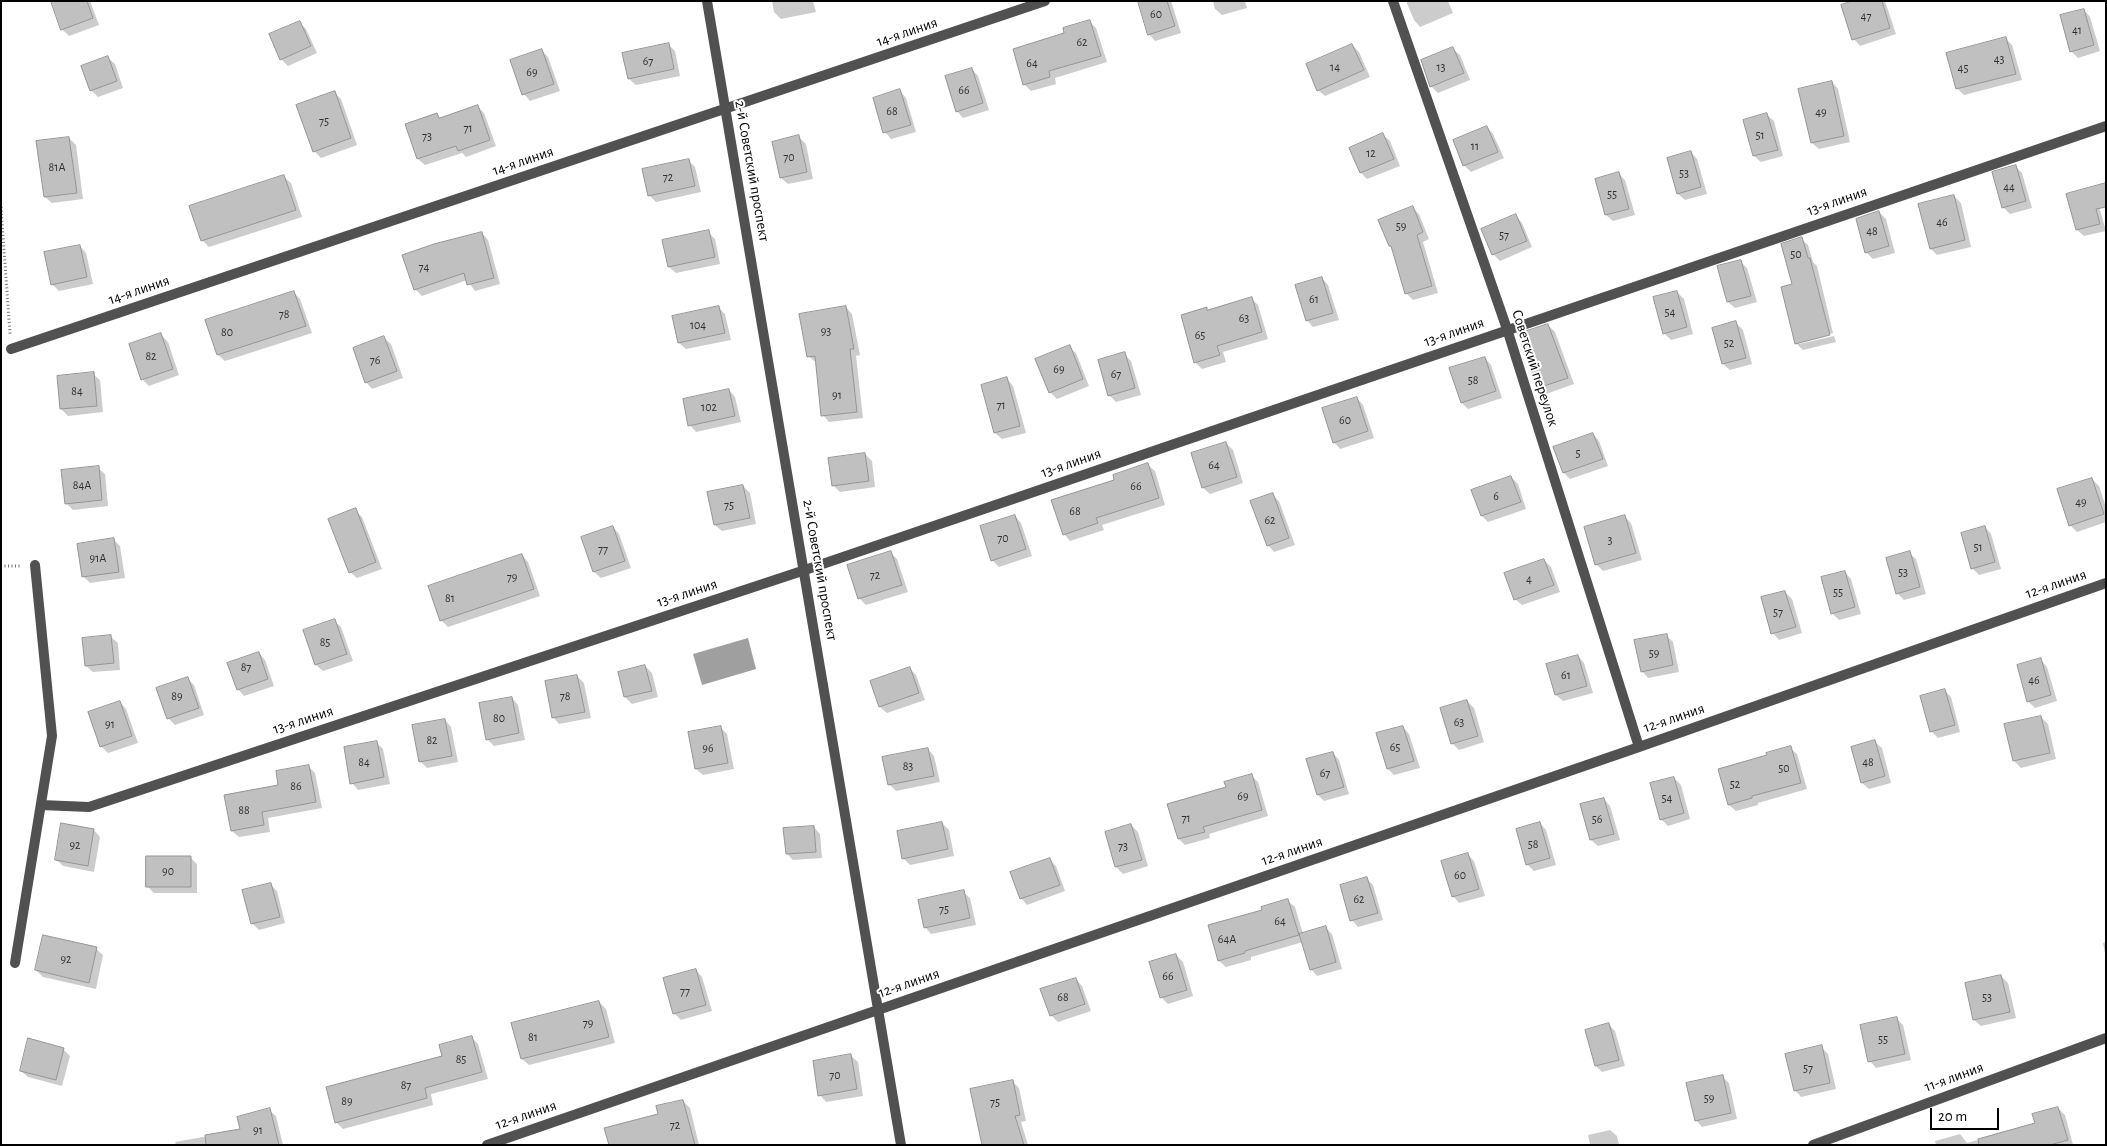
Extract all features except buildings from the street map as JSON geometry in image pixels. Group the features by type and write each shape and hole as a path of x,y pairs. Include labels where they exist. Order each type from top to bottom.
{"street":[{"name":"2-й Советский проспект","path":"707,1 901,1145"},
{"name":"14-я линия","path":"10,349 1045,1"},
{"name":"Советский переулок","path":"1393,1 1507,330 1639,747"},
{"name":"13-я линия","path":"41,805 89,807 805,570 2106,126"},
{"path":"15,963 52,736 35,565"},
{"name":"12-я линия","path":"487,1145 1639,747 2106,583"},
{"name":"11-я линия","path":"1813,1145 2106,1038"}],"path":[{"path":"1,207 10,349"}],"shaded area":[{"path":"748,638 756,669 702,685 693,654"}]}
